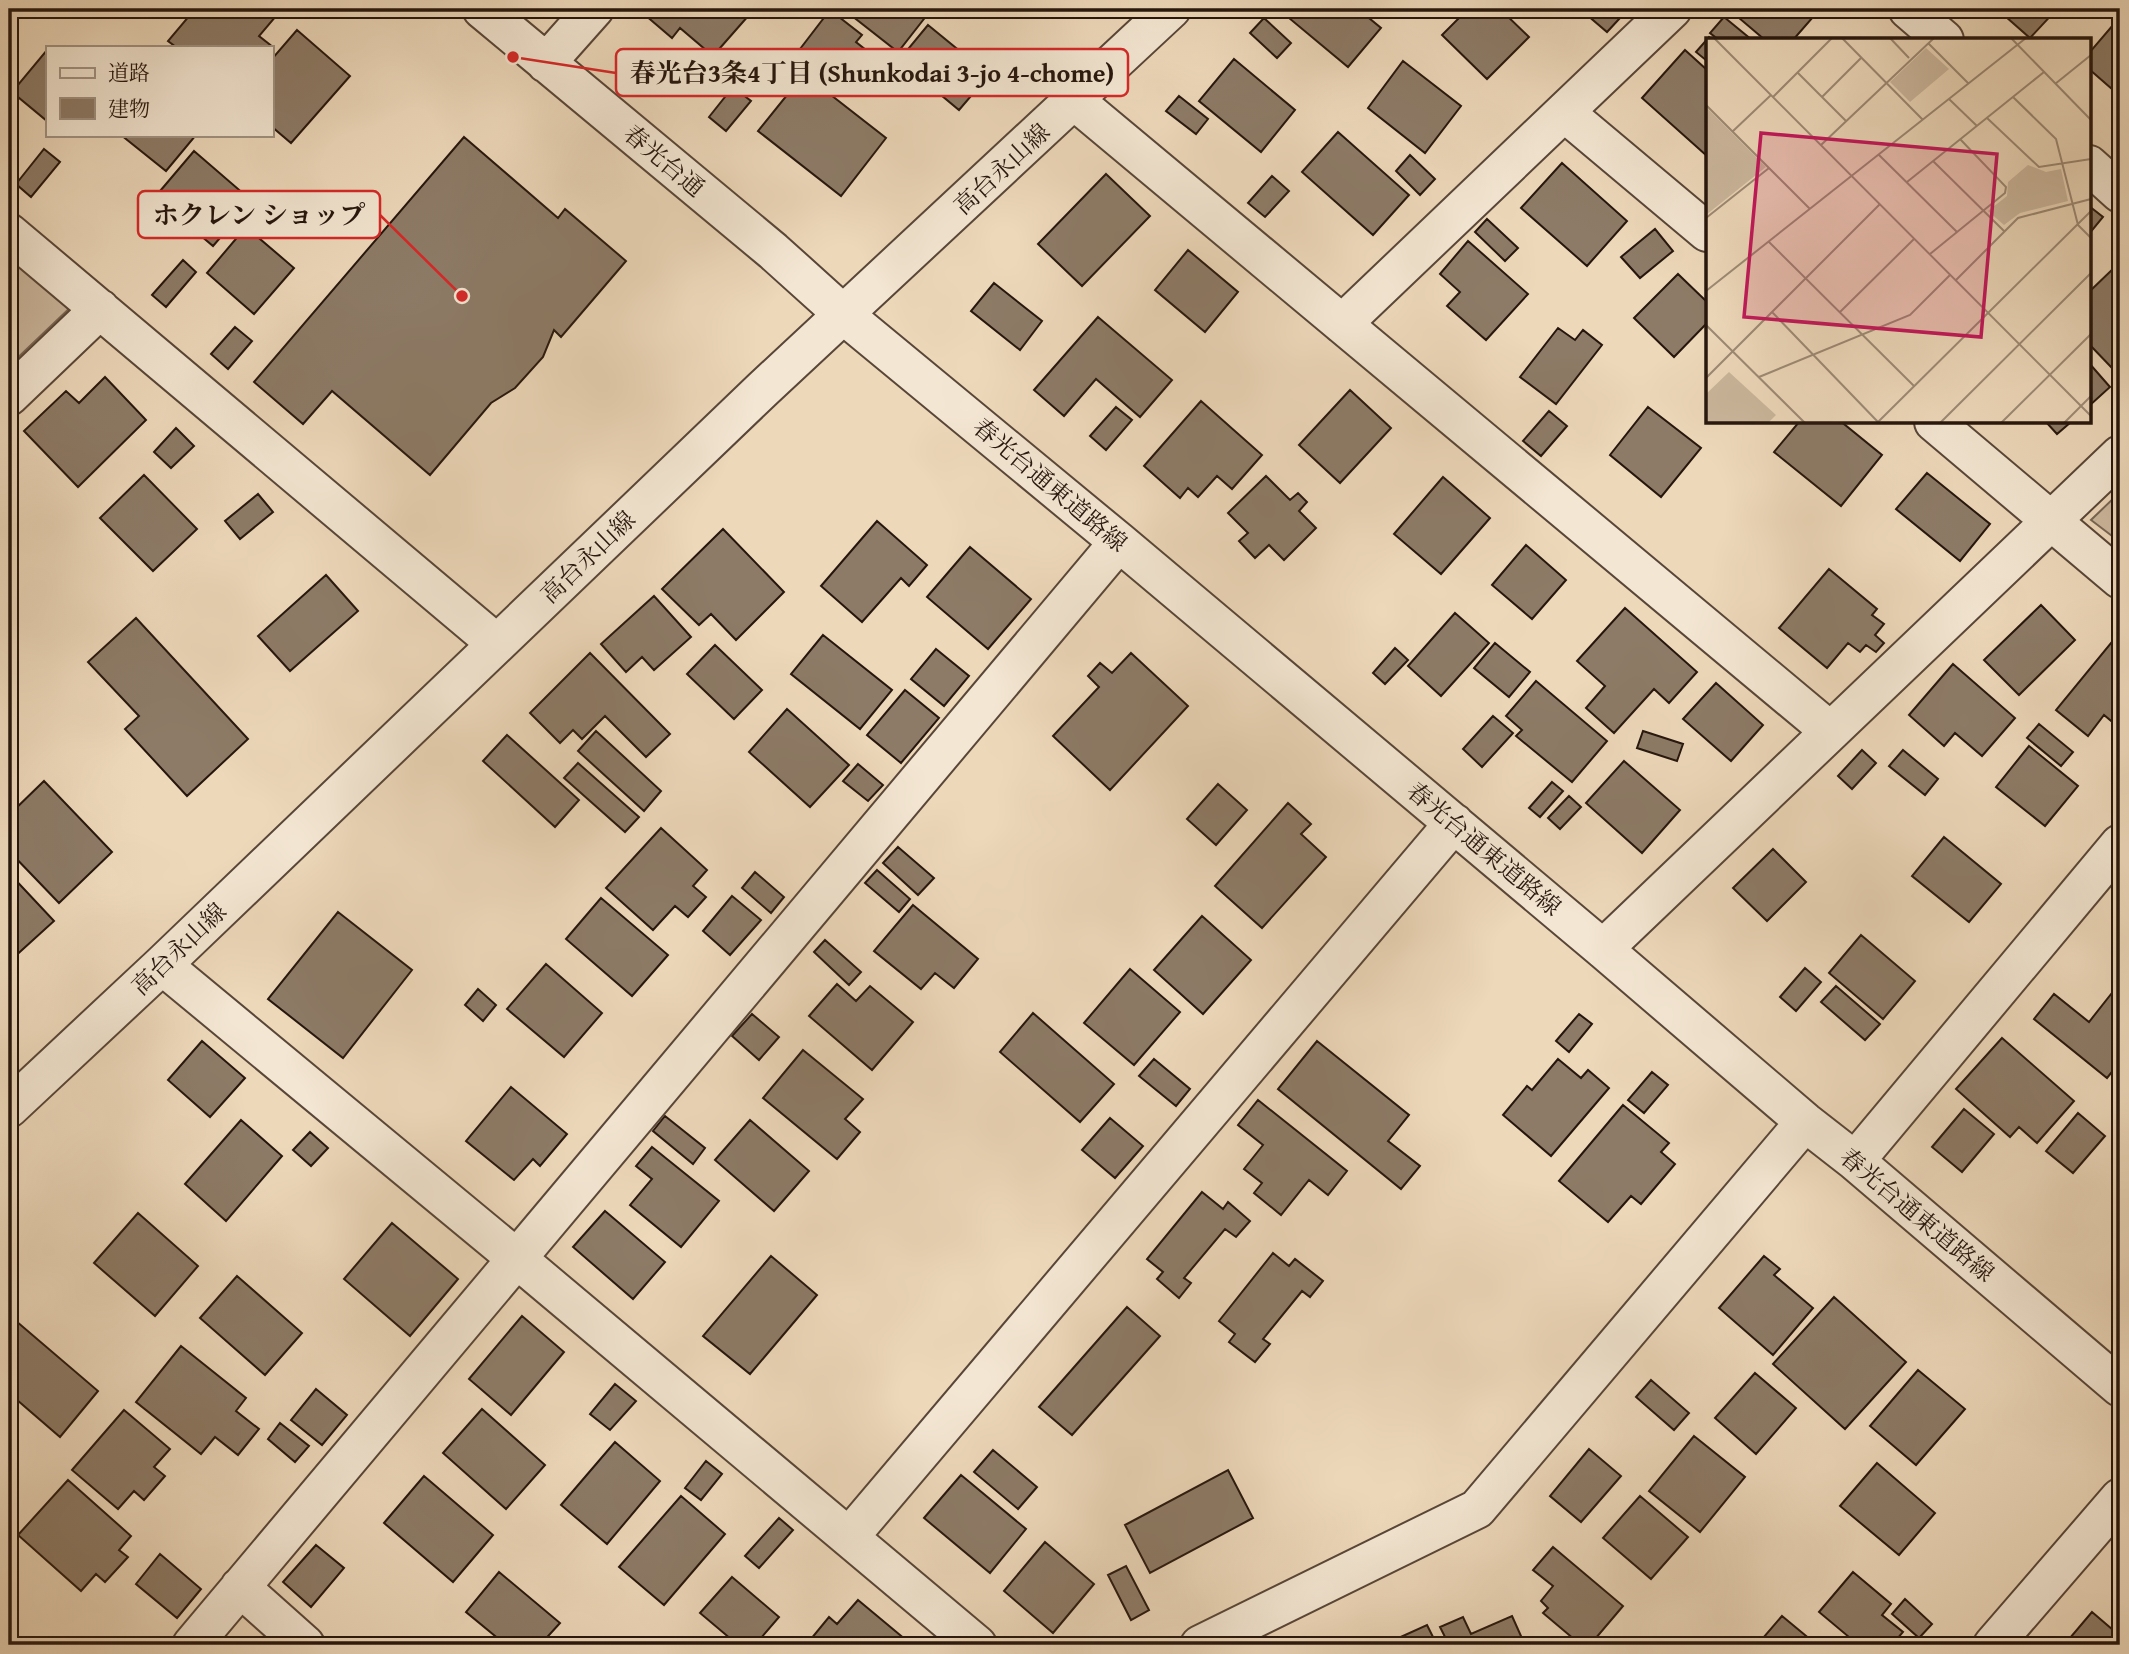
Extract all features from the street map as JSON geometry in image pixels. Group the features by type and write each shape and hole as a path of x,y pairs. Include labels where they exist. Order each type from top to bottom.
{"street":[{"name":"春光台通","path":"482,9 774,251 844,315"},
{"path":"546,63 594,9"},
{"name":"高台永山線","path":"9,1108 763,389 1171,9"},
{"path":"1342,324 1672,9"},
{"path":"1908,9 1942,38"},
{"path":"1074,101 1829,731"},
{"path":"1564,112 1706,231"},
{"path":"2090,166 2120,193"},
{"path":"9,233 498,644"},
{"path":"9,396 100,309"},
{"name":"春光台通東道路線","path":"844,315 1454,823 2120,1387"},
{"path":"1936,424 2120,579"},
{"path":"1603,949 2120,455"},
{"path":"192,1645 1119,542"},
{"path":"849,1537 1454,823"},
{"path":"1856,1161 2120,844"},
{"path":"162,965 977,1645"},
{"path":"1200,1645 1478,1509 1805,1122"},
{"path":"1993,1645 2120,1498"},
{"path":"240,1587 305,1645"}],"shaded area":[{"path":"9,249 74,304 9,366"},
{"path":"2120,492 2120,542 2091,520"}],"building":[{"path":"195,9 282,9 259,36 272,46 175,46 168,41"},
{"path":"638,9 742,9 749,15 713,56 680,28 672,38"},
{"path":"849,9 919,9 927,15 898,52 847,12"},
{"path":"1297,9 1358,9 1381,28 1348,67 1289,18"},
{"path":"1468,9 1500,9 1529,37 1487,79 1442,35"},
{"path":"1580,9 1610,9 1620,18 1607,32"},
{"path":"1735,9 1820,9 1795,38 1763,38 1732,12"},
{"path":"1997,9 2057,9 2030,38"},
{"path":"830,10 862,35 856,42 881,62 856,93 800,49"},
{"path":"1724,17 1750,38 1716,38 1710,33"},
{"path":"1264,18 1291,43 1277,58 1250,33"},
{"path":"2119,18 2120,96 2090,70 2090,52"},
{"path":"928,25 989,75 959,110 899,60"},
{"path":"297,30 350,76 291,143 273,128 273,58"},
{"path":"1706,40 1706,60 1696,52"},
{"path":"1685,50 1706,69 1706,155 1642,98"},
{"path":"46,51 46,120 12,92"},
{"path":"1234,59 1295,110 1261,152 1199,101"},
{"path":"1403,61 1461,106 1425,153 1368,108"},
{"path":"804,74 886,138 841,196 758,131"},
{"path":"733,87 751,101 726,131 709,117"},
{"path":"1179,96 1208,119 1196,134 1166,111"},
{"path":"1338,132 1409,195 1373,235 1302,172"},
{"path":"122,136 195,136 166,171"},
{"path":"464,137 558,218 565,209 626,261 561,337 554,330 543,357 515,388 491,403 430,475 332,391 303,424 254,382"},
{"path":"44,149 60,162 31,197 16,184"},
{"path":"194,151 252,201 213,246 155,197"},
{"path":"1410,155 1435,179 1420,195 1396,171"},
{"path":"1562,163 1627,221 1587,266 1521,208"},
{"path":"1106,174 1150,216 1082,286 1038,244"},
{"path":"1272,176 1289,191 1265,217 1248,203"},
{"path":"2090,207 2103,217 2090,233"},
{"path":"1487,219 1518,248 1505,261 1475,232"},
{"path":"246,227 294,268 254,314 207,273"},
{"path":"1655,229 1673,251 1640,278 1621,257"},
{"path":"1468,241 1528,294 1486,340 1447,306 1460,292 1440,274"},
{"path":"1188,250 1238,292 1205,332 1155,290"},
{"path":"183,260 196,272 166,307 152,295"},
{"path":"2117,265 2120,269 2120,360 2112,368 2090,345 2090,291"},
{"path":"1678,274 1706,301 1706,324 1674,357 1634,318"},
{"path":"994,283 1042,321 1020,350 971,311"},
{"path":"1098,317 1172,380 1140,417 1096,379 1064,416 1034,390"},
{"path":"235,327 252,341 228,369 211,354"},
{"path":"1558,328 1575,340 1583,330 1602,345 1556,404 1520,377"},
{"path":"2090,364 2110,387 2090,405"},
{"path":"105,377 146,420 78,487 24,431 66,391 79,403"},
{"path":"1350,390 1391,428 1340,483 1299,445"},
{"path":"1201,401 1262,455 1232,489 1217,476 1198,497 1188,488 1180,498 1144,466"},
{"path":"1116,407 1132,420 1106,450 1090,436"},
{"path":"1648,407 1701,448 1661,497 1610,455"},
{"path":"1549,411 1567,426 1541,456 1523,441"},
{"path":"1797,424 1844,424 1882,455 1841,506 1774,452"},
{"path":"2048,424 2069,424 2057,434"},
{"path":"176,428 194,446 171,468 154,452"},
{"path":"1927,473 1990,524 1960,561 1896,509"},
{"path":"144,475 197,529 153,571 100,518"},
{"path":"1266,476 1290,500 1298,493 1307,502 1299,511 1316,528 1284,560 1269,545 1255,558 1239,541 1248,533 1228,513"},
{"path":"1443,477 1490,518 1441,574 1394,534"},
{"path":"258,494 273,512 240,539 225,521"},
{"path":"877,521 927,565 909,586 901,578 862,622 821,586"},
{"path":"723,529 784,592 736,640 711,614 699,625 662,589"},
{"path":"1526,545 1566,580 1532,619 1492,585"},
{"path":"970,547 1031,599 988,649 927,597"},
{"path":"1829,569 1877,609 1872,615 1884,624 1875,635 1884,643 1876,652 1866,645 1860,652 1848,643 1827,668 1779,628"},
{"path":"326,575 358,611 290,671 258,636"},
{"path":"654,596 691,637 654,670 642,657 626,672 601,644"},
{"path":"2041,605 2075,640 2019,695 1984,660"},
{"path":"1625,608 1697,672 1669,703 1654,689 1614,733 1586,708 1605,686 1577,661"},
{"path":"1455,613 1489,643 1441,696 1408,666"},
{"path":"136,618 248,739 187,796 125,729 139,716 88,662"},
{"path":"2120,632 2120,720 2116,725 2104,715 2088,736 2056,710"},
{"path":"823,635 892,690 860,729 791,674"},
{"path":"1495,643 1530,672 1509,697 1474,668"},
{"path":"715,645 762,690 734,719 687,674"},
{"path":"1395,648 1408,660 1385,684 1373,673"},
{"path":"936,649 969,676 944,706 911,679"},
{"path":"590,653 670,734 646,757 605,716 582,739 573,730 560,743 530,713"},
{"path":"1131,653 1188,706 1110,790 1053,736 1099,687 1088,676 1100,663 1112,673"},
{"path":"1953,664 2015,718 1982,756 1955,733 1944,746 1909,715"},
{"path":"1536,681 1607,741 1572,782 1516,736 1522,730 1506,716"},
{"path":"1716,683 1763,725 1731,761 1683,719"},
{"path":"905,690 939,718 901,763 867,735"},
{"path":"787,709 849,765 810,807 749,752"},
{"path":"1493,716 1513,733 1482,767 1463,749"},
{"path":"2039,724 2073,752 2061,766 2027,738"},
{"path":"596,731 661,791 644,811 578,751"},
{"path":"1643,731 1683,744 1677,761 1637,748"},
{"path":"507,735 579,800 555,827 483,761"},
{"path":"2029,746 2078,786 2045,826 1996,787"},
{"path":"1862,750 1876,763 1852,789 1838,776"},
{"path":"1903,750 1938,779 1925,795 1889,766"},
{"path":"1624,761 1680,810 1642,853 1586,803"},
{"path":"578,763 639,817 625,832 564,778"},
{"path":"858,764 883,785 868,801 843,781"},
{"path":"44,781 112,852 59,903 9,851 9,815"},
{"path":"1552,782 1563,791 1540,817 1529,808"},
{"path":"1218,784 1247,810 1216,845 1187,819"},
{"path":"1569,796 1581,807 1560,829 1548,818"},
{"path":"1288,803 1311,824 1301,834 1326,857 1262,928 1215,886"},
{"path":"661,828 707,870 693,886 706,897 688,917 675,906 653,930 606,888"},
{"path":"1944,837 2001,884 1969,922 1912,876"},
{"path":"898,847 934,878 918,895 883,863"},
{"path":"1773,849 1806,882 1767,921 1733,888"},
{"path":"877,870 910,899 899,912 865,883"},
{"path":"755,872 784,897 771,913 742,888"},
{"path":"9,873 54,921 12,959 9,956"},
{"path":"732,896 761,920 730,955 703,931"},
{"path":"601,898 668,955 632,996 566,939"},
{"path":"913,905 978,959 954,988 935,973 921,989 874,951"},
{"path":"338,912 412,970 343,1058 268,999"},
{"path":"1202,916 1251,960 1203,1014 1154,970"},
{"path":"1861,935 1915,981 1883,1019 1829,973"},
{"path":"825,940 861,972 849,985 814,952"},
{"path":"546,964 602,1013 564,1057 507,1009"},
{"path":"1805,968 1821,982 1796,1011 1780,997"},
{"path":"1130,969 1180,1012 1134,1065 1084,1023"},
{"path":"837,984 856,1001 870,986 913,1022 872,1070 809,1016"},
{"path":"2119,984 2120,1062 2107,1078 2034,1019 2054,994 2089,1022"},
{"path":"1836,986 1880,1024 1865,1040 1821,1002"},
{"path":"478,989 496,1005 483,1021 465,1005"},
{"path":"1033,1013 1114,1084 1080,1122 1000,1052"},
{"path":"752,1014 779,1037 759,1060 732,1036"},
{"path":"1579,1014 1592,1024 1569,1052 1556,1041"},
{"path":"2002,1038 2074,1101 2037,1143 2019,1127 2010,1137 1956,1089"},
{"path":"202,1041 245,1078 210,1117 168,1080"},
{"path":"1317,1041 1409,1115 1388,1141 1420,1166 1401,1189 1278,1089"},
{"path":"803,1050 863,1099 845,1119 860,1132 837,1159 763,1098"},
{"path":"1154,1059 1190,1089 1176,1106 1139,1076"},
{"path":"1558,1059 1581,1078 1588,1070 1609,1088 1551,1156 1503,1115 1527,1086 1532,1090"},
{"path":"1652,1072 1668,1085 1644,1113 1628,1100"},
{"path":"511,1087 567,1134 540,1166 533,1159 514,1180 466,1141"},
{"path":"1258,1100 1347,1171 1328,1195 1309,1180 1281,1215 1254,1193 1262,1183 1244,1169 1263,1145 1238,1125"},
{"path":"1623,1105 1669,1143 1661,1152 1675,1164 1641,1204 1631,1196 1608,1222 1559,1181"},
{"path":"1964,1109 1994,1134 1962,1172 1932,1147"},
{"path":"2078,1113 2105,1136 2073,1173 2046,1151"},
{"path":"665,1116 705,1148 693,1164 653,1131"},
{"path":"1110,1118 1143,1146 1115,1178 1082,1150"},
{"path":"241,1120 282,1156 226,1221 185,1184"},
{"path":"750,1120 809,1171 774,1211 715,1160"},
{"path":"310,1132 328,1148 311,1166 293,1150"},
{"path":"652,1147 719,1201 681,1247 630,1205 652,1179 636,1166"},
{"path":"1202,1192 1223,1209 1228,1202 1250,1221 1236,1237 1225,1229 1184,1278 1191,1283 1179,1298 1157,1279 1163,1272 1147,1259"},
{"path":"605,1211 665,1262 633,1299 573,1247"},
{"path":"138,1213 198,1266 155,1316 94,1263"},
{"path":"392,1223 458,1279 410,1336 344,1279"},
{"path":"1273,1253 1289,1266 1295,1259 1323,1281 1310,1297 1302,1291 1263,1339 1270,1344 1255,1362 1229,1342 1235,1334 1219,1321"},
{"path":"771,1256 817,1295 750,1374 703,1336"},
{"path":"1764,1256 1780,1269 1774,1275 1813,1308 1773,1355 1719,1308"},
{"path":"237,1276 302,1333 265,1375 200,1318"},
{"path":"1834,1297 1906,1362 1845,1429 1773,1364"},
{"path":"1127,1307 1160,1336 1072,1435 1039,1407"},
{"path":"9,1315 98,1391 60,1437 9,1393"},
{"path":"522,1316 564,1352 511,1415 469,1379"},
{"path":"181,1346 246,1398 236,1411 259,1429 238,1455 215,1437 201,1454 136,1402"},
{"path":"1918,1370 1965,1409 1916,1465 1870,1426"},
{"path":"1755,1373 1796,1408 1756,1454 1715,1418"},
{"path":"1651,1380 1689,1413 1674,1430 1636,1397"},
{"path":"615,1384 636,1401 610,1430 590,1414"},
{"path":"316,1389 347,1415 322,1445 291,1420"},
{"path":"482,1409 545,1465 506,1509 443,1453"},
{"path":"124,1410 170,1449 154,1467 165,1476 144,1500 134,1491 118,1509 72,1470"},
{"path":"280,1423 309,1446 295,1462 268,1439"},
{"path":"1694,1436 1745,1477 1700,1532 1649,1491"},
{"path":"615,1442 660,1481 607,1544 561,1505"},
{"path":"1589,1449 1621,1476 1581,1522 1550,1496"},
{"path":"993,1450 1037,1487 1018,1509 974,1472"},
{"path":"706,1461 722,1474 701,1500 685,1488"},
{"path":"1877,1463 1935,1513 1899,1555 1840,1506"},
{"path":"1228,1470 1253,1518 1150,1573 1125,1525"},
{"path":"961,1475 1026,1529 990,1573 924,1518"},
{"path":"424,1476 493,1535 453,1582 384,1523"},
{"path":"68,1480 131,1536 119,1550 128,1557 105,1582 96,1574 81,1591 18,1535"},
{"path":"681,1496 725,1534 664,1605 619,1567"},
{"path":"1640,1496 1688,1537 1651,1579 1603,1538"},
{"path":"779,1518 793,1530 759,1568 745,1556"},
{"path":"1045,1542 1094,1584 1053,1633 1004,1591"},
{"path":"316,1545 344,1568 311,1607 283,1582"},
{"path":"1553,1547 1623,1606 1590,1645 1581,1645 1543,1613 1548,1608 1541,1601 1553,1586 1533,1570"},
{"path":"160,1554 201,1589 177,1618 136,1584"},
{"path":"1126,1566 1149,1610 1131,1620 1108,1575"},
{"path":"499,1572 560,1623 540,1645 506,1645 466,1612"},
{"path":"1853,1572 1891,1604 1882,1615 1903,1632 1892,1645 1842,1645 1849,1637 1819,1612"},
{"path":"732,1577 779,1617 755,1645 738,1645 700,1613"},
{"path":"1905,1599 1932,1624 1919,1638 1892,1614"},
{"path":"858,1600 912,1645 806,1645 829,1617 837,1624"},
{"path":"2092,1612 2120,1636 2120,1645 2064,1645"},
{"path":"1512,1616 1525,1645 1449,1645 1440,1627 1463,1617 1471,1634"},
{"path":"1782,1616 1817,1645 1757,1645"},
{"path":"1427,1625 1437,1645 1383,1645"}],"place":[{"name":"春光台3条4丁目 (Shunkodai 3-jo 4-chome)","path":"513,57"},
{"name":"ホクレン ショップ","path":"462,296"}]}
